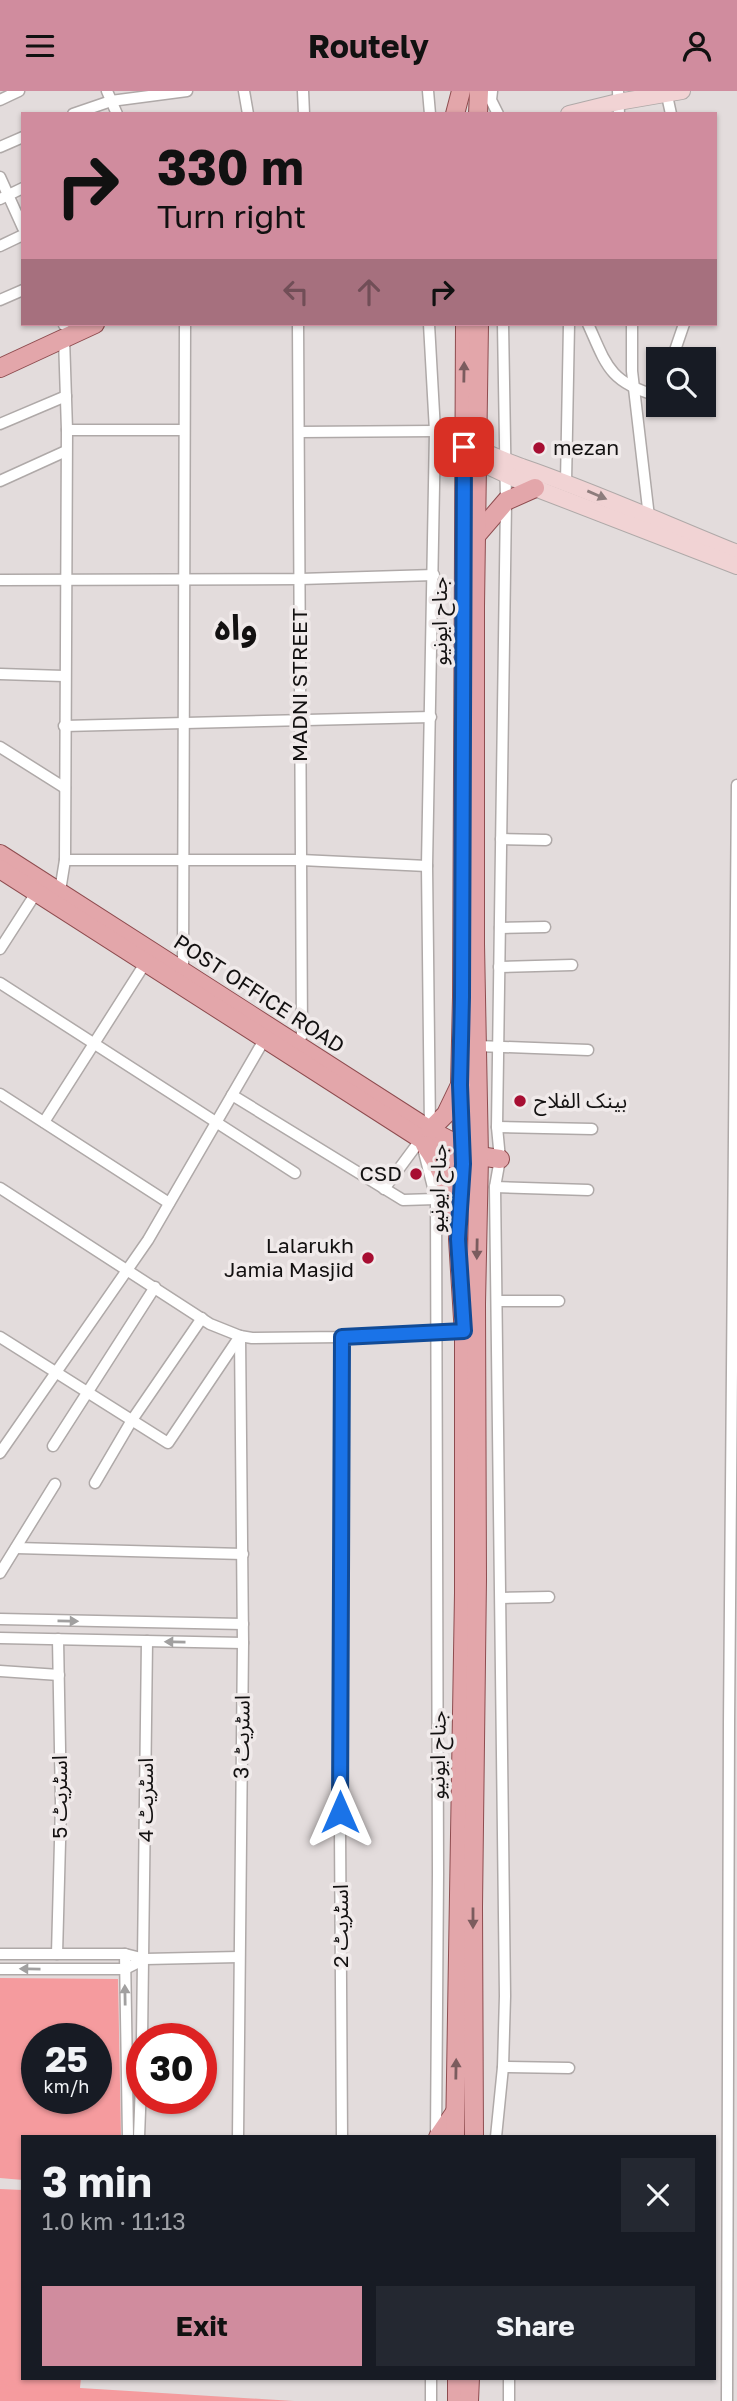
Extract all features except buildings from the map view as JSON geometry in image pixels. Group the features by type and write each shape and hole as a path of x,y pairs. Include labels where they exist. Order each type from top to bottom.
{"main road":[{"path":"456,112 461,91"},
{"path":"478,112 479,91"},
{"path":"577,112 672,92"},
{"name":"جناح ایونیو","path":"455,2135 464,1593 464,1331 458,1239 478,1118 476,536 464,326"},
{"name":"جناح ایونیو","path":"474,2135 472,1907 477,1579 478,1204 460,1085 470,454 479,326"},
{"path":"0,354 65,328"},
{"path":"0,368 65,328"},
{"path":"470,454 505,468 566,482 737,566"},
{"path":"505,468 535,488 737,553"},
{"path":"476,536 506,501 535,488"},
{"name":"POST OFFICE ROAD","path":"0,854 58,900 146,963 264,1040 294,1050"},
{"name":"POST OFFICE ROAD","path":"0,869 36,893 58,900 183,971 294,1050 426,1135 471,1159 498,1165"},
{"path":"458,1239 449,1189 426,1135 446,1114 460,1085"},
{"path":"438,2135 455,2112"},
{"path":"457,2380 457,2401"},
{"path":"469,2401 470,2380"}],"street":[{"path":"0,100 19,91"},
{"path":"78,112 109,96 187,91"},
{"path":"244,91 248,112"},
{"path":"303,91 304,112"},
{"path":"428,91 430,112"},
{"path":"492,91 491,100 497,112"},
{"path":"670,112 672,92"},
{"path":"109,96 116,112"},
{"path":"0,147 21,138"},
{"path":"0,177 4,197 21,225"},
{"path":"4,197 21,189"},
{"path":"0,246 21,236"},
{"path":"0,300 21,291"},
{"path":"183,971 182,580 185,326"},
{"name":"MADNI STREET","path":"294,1050 302,1035 298,326"},
{"path":"429,326 435,431 427,866 426,1135 436,1199 437,2135"},
{"path":"496,2135 503,2067 505,1996 496,1204 506,501 503,326"},
{"path":"566,482 569,326"},
{"path":"589,326 611,370 634,389 646,392"},
{"path":"632,326 634,389 656,525"},
{"path":"676,347 683,326"},
{"path":"58,900 65,860 65,328"},
{"path":"0,424 66,396"},
{"path":"67,430 184,430"},
{"path":"300,432 435,431"},
{"path":"0,481 66,451"},
{"path":"0,580 300,579 434,575"},
{"path":"0,674 64,676"},
{"path":"64,726 431,717"},
{"path":"0,747 65,788"},
{"path":"727,2401 732,2204 728,2165 734,1636 737,785"},
{"path":"500,839 546,840"},
{"path":"65,860 301,860 427,866"},
{"path":"0,949 36,893"},
{"path":"500,928 545,927"},
{"path":"44,1122 146,963"},
{"path":"499,967 572,965"},
{"path":"0,983 295,1174"},
{"path":"0,1453 129,1269 264,1040"},
{"path":"477,1047 588,1051"},
{"path":"0,1094 169,1203"},
{"path":"232,1095 403,1200 436,1199"},
{"path":"478,1118 498,1165"},
{"path":"497,1127 592,1129"},
{"path":"384,1189 426,1135"},
{"path":"498,1165 588,1191"},
{"path":"0,1188 202,1318 222,1330 240,1336 342,1337 464,1331"},
{"path":"478,1204 496,1204"},
{"path":"53,1446 155,1287"},
{"path":"498,1301 559,1301"},
{"path":"95,1483 132,1420 202,1318"},
{"path":"0,1337 168,1443 240,1336"},
{"name":"اسٹریٹ 3","path":"238,2135 243,1643 240,1336"},
{"name":"اسٹریٹ 2","path":"342,1337 339,1691 342,2135"},
{"path":"0,1573 55,1484"},
{"path":"16,1548 243,1554"},
{"path":"501,1598 549,1597"},
{"path":"0,1619 243,1624"},
{"path":"0,1638 243,1643"},
{"name":"اسٹریٹ 5","path":"57,1954 61,1804 58,1639"},
{"name":"اسٹریٹ 4","path":"143,2023 147,1641"},
{"path":"0,1671 59,1675"},
{"path":"0,1954 125,1954 145,1959 239,1957"},
{"path":"125,1954 128,2135"},
{"path":"0,1969 125,1969 145,1959"},
{"path":"503,2067 569,2068"},
{"path":"139,2135 140,2114"},
{"path":"716,2165 728,2165"},
{"path":"431,2380 431,2401"},
{"path":"509,2380 509,2401"}],"shaded area":[{"path":"0,1978 118,1979 121,2135 21,2135 21,2180 0,2178"},
{"path":"0,2189 21,2190 21,2380 81,2380 80,2388 294,2401 0,2401"}],"place":[{"name":"mezan","path":"539,448"},
{"name":"بینک الفلاح","path":"520,1101"},
{"name":"CSD","path":"416,1174"},
{"name":"Lalarukh Jamia Masjid","path":"368,1258"}],"district":[{"name":"واہ","path":"236,628"}],"route":[{"path":"340,1812 342,1337 464,1331 458,1239 463,1164 460,1085 464,447"}]}
